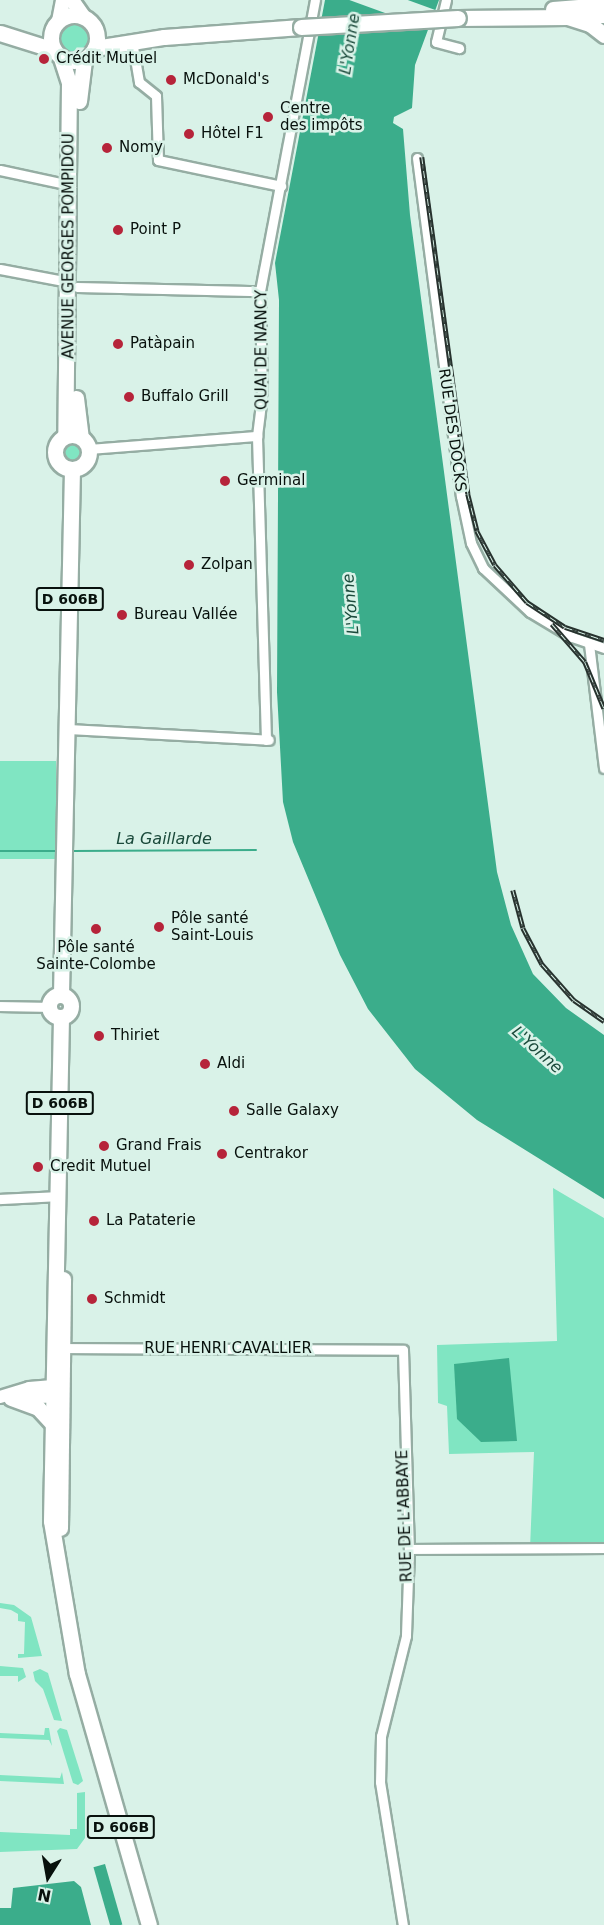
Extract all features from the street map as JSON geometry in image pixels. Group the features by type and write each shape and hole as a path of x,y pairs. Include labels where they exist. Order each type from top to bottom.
{"main road":[{"path":"58,54 56,26 63,0"},
{"path":"72,0 97,32 164,37"},
{"path":"506,16 604,5"},
{"path":"4,34 56,26 70,15 84,17"},
{"path":"95,48 164,37 506,16 568,17 590,24 604,35"},
{"path":"4,34 58,54 84,60 95,48 97,32"},
{"name":"AVENUE GEORGES POMPIDOU","path":"58,54 69,83 76,409 85,443"},
{"name":"AVENUE GEORGES POMPIDOU","path":"65,436 73,285 78,115 84,60"},
{"path":"65,436 85,443 87,462 72,470 60,465 55,453 65,436"},
{"name":"D 606B","path":"61,994 72,470"},
{"path":"61,994 71,1004 70,1011 61,1017 51,1013 49,1007 52,998 61,994"},
{"name":"D 606B","path":"56,1541 61,1527 57,1391 61,1017"},
{"name":"D 606B","path":"57,1391 51,1422 51,1521 56,1541 68,1635 149,1925"},
{"path":"4,1397 38,1408 51,1422"}],"street":[{"name":"QUAI DE NANCY","path":"68,729 268,740 258,435 262,406 260,291 315,0"},
{"path":"446,0 436,42 459,48"},
{"path":"568,17 604,17"},
{"path":"132,41 142,86 156,96 158,160 280,186"},
{"name":"RUE DES DOCKS","path":"417,158 461,496 471,543 483,568 513,599 541,620 589,644 604,648"},
{"path":"0,170 70,185"},
{"path":"0,270 73,285 260,291"},
{"path":"85,443 239,438 258,435"},
{"path":"589,644 604,768"},
{"path":"0,1006 49,1007"},
{"path":"0,1199 58,1194"},
{"name":"RUE HENRI CAVALLIER","path":"58,1348 403,1350"},
{"name":"RUE DE L'ABBAYE","path":"403,1350 409,1549 406,1636 381,1736 380,1782 403,1925"},
{"path":"4,1397 57,1391"},
{"path":"409,1549 604,1548"}],"shaded area":[{"path":"74,20 87,25 92,38 87,51 74,56 61,51 56,38 61,25"},
{"path":"72,440 80,444 84,452 80,460 72,464 64,460 60,452 64,444"},
{"path":"0,761 56,761 56,859 0,859"},
{"path":"553,1188 604,1218 604,1549 530,1548 534,1452 449,1454 447,1406 438,1403 437,1345 557,1341"},
{"path":"0,1603 14,1605 31,1617 42,1656 18,1658 18,1654 24,1654 25,1622 18,1621 18,1614 11,1610 0,1608"},
{"path":"0,1666 23,1668 26,1677 18,1682 18,1676 0,1676"},
{"path":"40,1669 48,1673 62,1721 54,1720 43,1689 35,1681 33,1672"},
{"path":"45,1728 49,1728 52,1746 49,1740 0,1738 0,1733 44,1735"},
{"path":"60,1728 67,1730 83,1781 78,1785 73,1783 57,1731"},
{"path":"62,1772 64,1784 0,1781 0,1775 60,1778"},
{"path":"85,1792 85,1838 77,1849 0,1852 0,1832 70,1835 70,1829 77,1829 77,1793"}],"water":[{"name":"L'Yonne","path":"325,0 439,0 415,65 412,108 394,117 393,123 403,129 410,215 497,872 511,925 533,974 566,1008 604,1035 604,1199 477,1120 415,1069 368,1009 340,955 293,842 283,802 277,692 279,300 275,263"},
{"path":"509,1358 517,1441 481,1442 457,1419 454,1364"},
{"path":"105,1864 122,1925 110,1925 93,1867"},
{"path":"74,1881 81,1887 91,1925 0,1925 0,1908 11,1908 13,1888"}],"pier":[{"path":"349,0 408,0 438,11 431,30"}],"waterway":[{"name":"La Gaillarde","path":"72,851 256,850"},
{"name":"La Gaillarde","path":"0,851 57,851"}],"railway":[{"path":"422,157 468,494 477,531 495,565 527,602 565,627 604,640"},
{"path":"552,624 585,662 604,708"},
{"path":"513,890 523,928 542,964 574,1000 604,1021"}],"place":[{"name":"Crédit Mutuel","path":"44,59"},
{"name":"McDonald's","path":"171,80"},
{"name":"Centre des impôts","path":"268,117"},
{"name":"Hôtel F1","path":"189,134"},
{"name":"Nomy","path":"107,148"},
{"name":"Point P","path":"118,230"},
{"name":"Patàpain","path":"118,344"},
{"name":"Buffalo Grill","path":"129,397"},
{"name":"Germinal","path":"225,481"},
{"name":"Zolpan","path":"189,565"},
{"name":"Bureau Vallée","path":"122,615"},
{"name":"Pôle santé Saint-Louis","path":"159,927"},
{"name":"Pôle santé Sainte-Colombe","path":"96,929"},
{"name":"Thiriet","path":"99,1036"},
{"name":"Aldi","path":"205,1064"},
{"name":"Salle Galaxy","path":"234,1111"},
{"name":"Grand Frais","path":"104,1146"},
{"name":"Centrakor","path":"222,1154"},
{"name":"Credit Mutuel","path":"38,1167"},
{"name":"La Pataterie","path":"94,1221"},
{"name":"Schmidt","path":"92,1299"}]}
